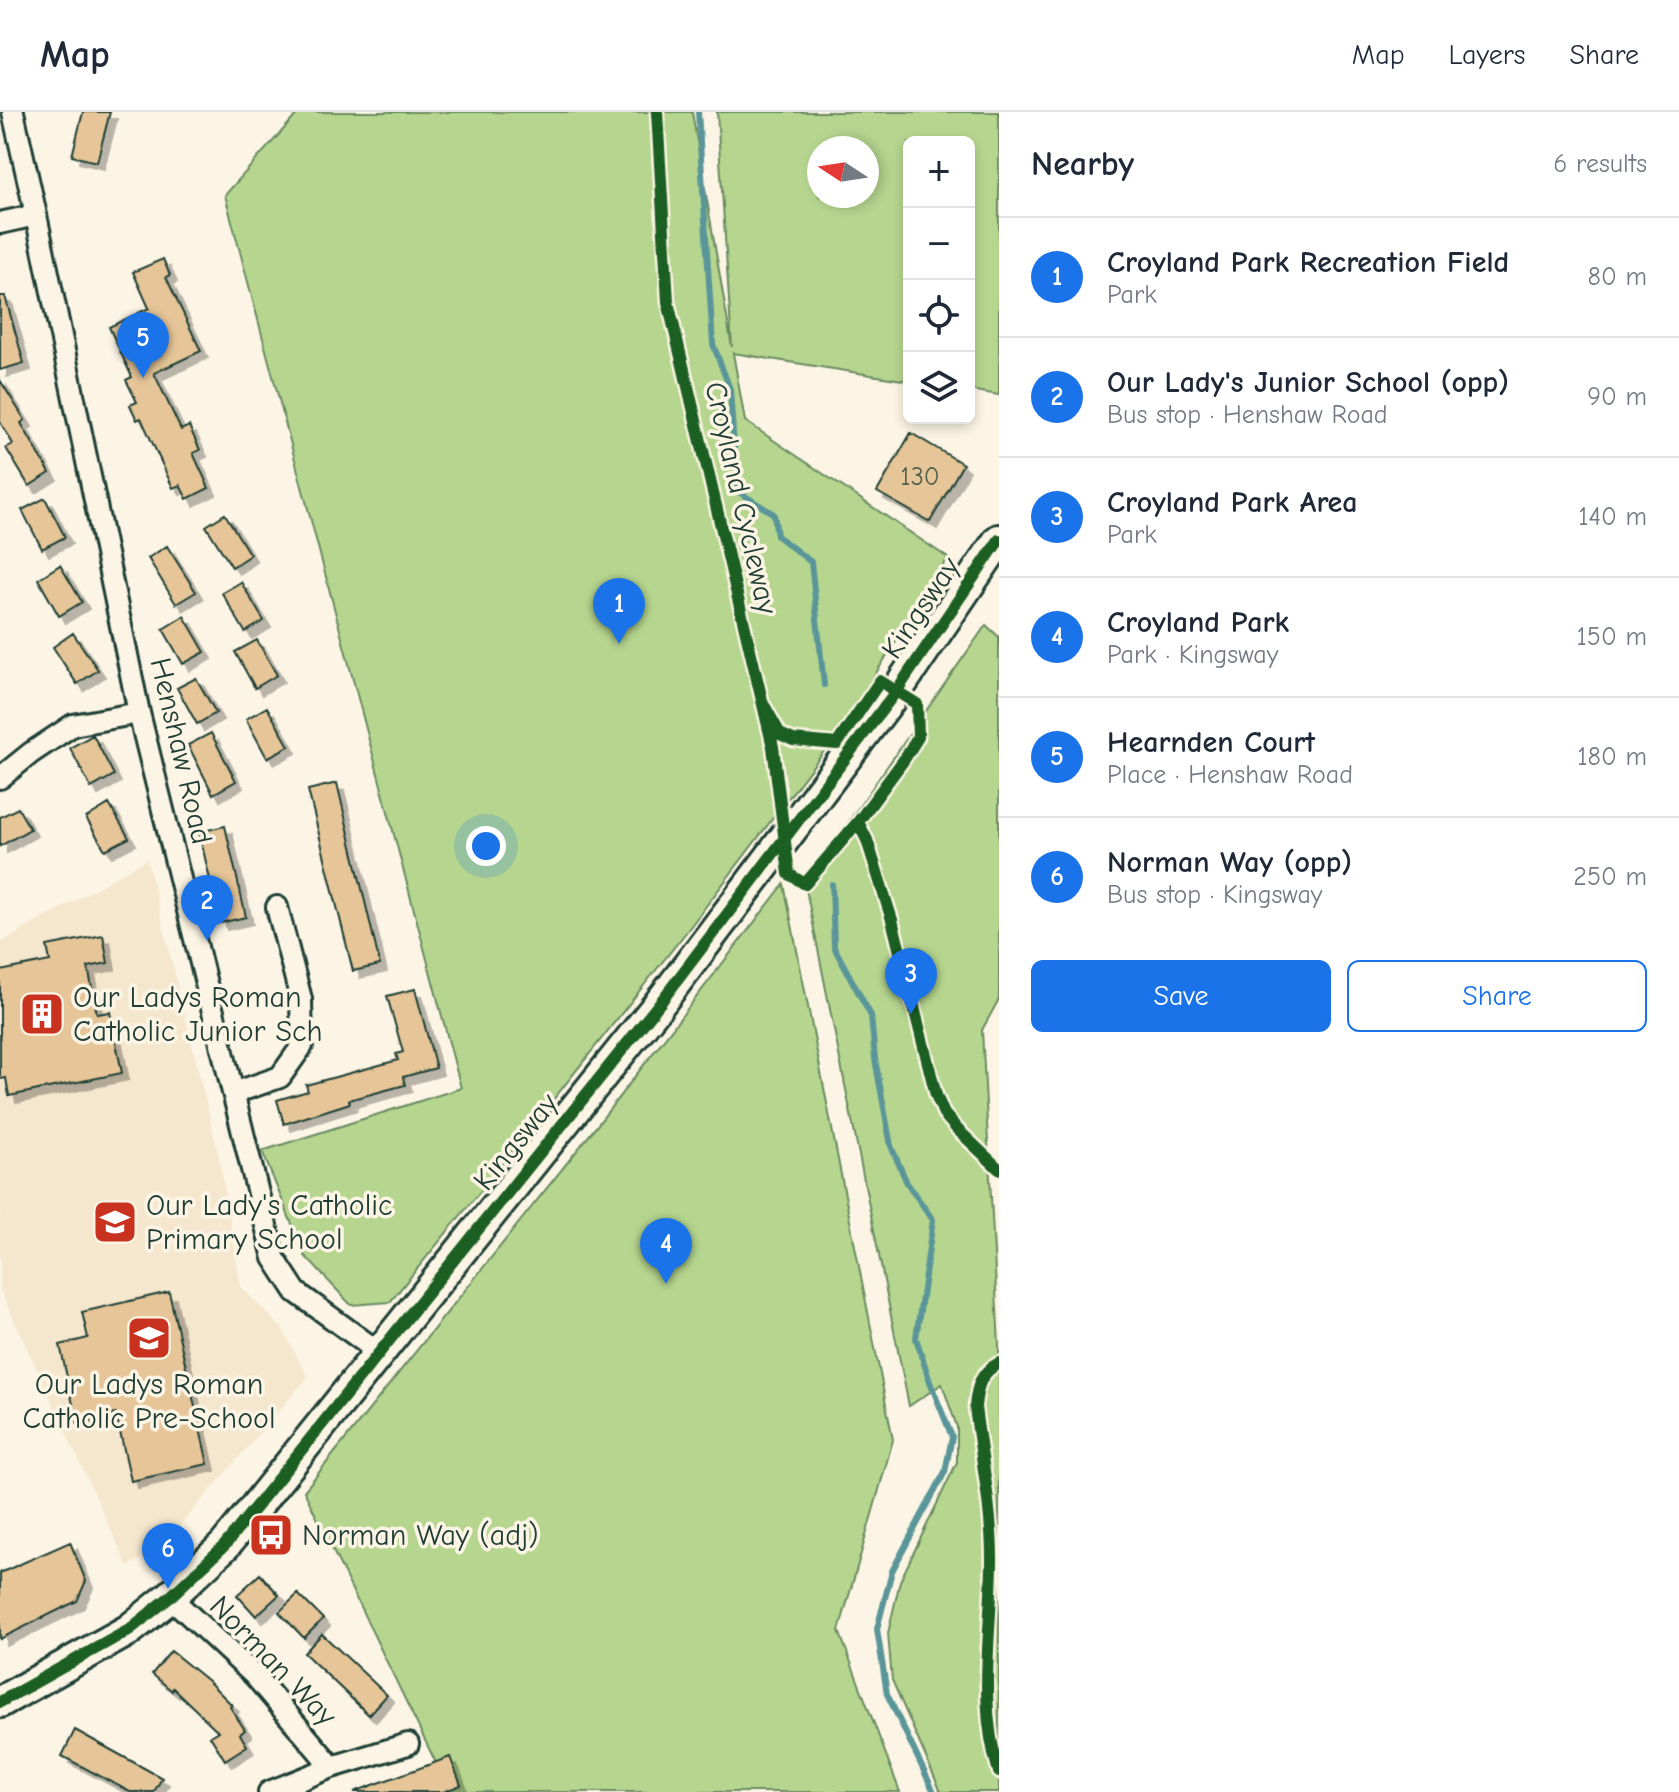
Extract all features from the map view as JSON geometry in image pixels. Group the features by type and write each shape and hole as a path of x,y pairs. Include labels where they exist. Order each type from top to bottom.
{"street":[{"name":"Henshaw Road","path":"13,112 139,713 274,1258 296,1292 381,1354"},
{"path":"0,223 36,215"},
{"name":"Kingsway","path":"0,1702 129,1630 170,1597 225,1545 663,999 897,690 999,540"},
{"path":"0,778 73,725 139,713"},
{"path":"234,1093 280,1077 302,1046 301,999 277,907"},
{"name":"Norman Way","path":"170,1597 255,1676 332,1767"},
{"name":"Norman Way","path":"269,1792 332,1767 408,1744"}],"shaded area":[{"name":"Our Lady's Catholic Primary School","path":"147,859 219,1156 241,1287 282,1328 308,1377 167,1541 128,1567 0,1290 0,943"}],"green space":[{"path":"299,112 692,112 732,347 717,112 999,112 999,395 975,391 975,136 903,136 903,380 733,353 745,421 948,558 841,729 687,931 483,1188 390,1302 351,1305 305,1256 262,1151 461,1088 225,195"},
{"path":"986,625 999,637 999,999 982,1030 999,1346 999,1792 941,1792 892,1680 888,1633 900,1581 957,1462 957,1427 942,1384 909,1406 805,884"},
{"path":"784,884 893,1440 839,1631 900,1792 450,1792 304,1491 595,1128"}],"building":[{"path":"83,112 110,112 97,162 72,156"},
{"path":"163,259 170,275 166,277 201,351 154,373 181,430 189,426 200,450 193,453 209,488 187,499 180,485 173,488 141,418 137,420 130,405 137,402 126,380 132,377 109,327 149,308 133,272"},
{"path":"0,296 5,296 24,363 0,370"},
{"path":"0,380 25,420 21,423 50,473 29,486 6,448 13,444 0,422"},
{"path":"911,433 963,464 930,522 877,492"},
{"path":"45,498 65,537 42,549 22,510"},
{"path":"225,514 250,555 232,567 206,526"},
{"path":"167,546 196,592 176,604 148,558"},
{"path":"60,565 82,602 59,616 38,579"},
{"path":"241,582 264,621 245,632 222,593"},
{"path":"184,616 205,652 183,664 163,629"},
{"path":"73,633 98,670 77,684 53,647"},
{"path":"257,640 277,675 255,688 235,652"},
{"path":"196,678 216,713 197,724 177,688"},
{"path":"267,707 289,746 267,758 246,719"},
{"path":"211,733 236,781 213,794 188,745"},
{"path":"93,735 114,775 91,788 70,748"},
{"path":"337,783 380,965 353,971 308,790"},
{"path":"109,804 129,838 105,850 86,818"},
{"path":"18,808 30,829 0,846 0,817"},
{"path":"225,826 246,917 220,923 199,832"},
{"name":"Our Ladys Roman Catholic Junior Sch","path":"103,935 108,963 88,967 97,1014 110,1012 122,1073 9,1096 6,1078 0,1079 0,971 50,961 47,946"},
{"path":"415,989 436,1068 403,1077 405,1085 349,1100 350,1103 284,1124 277,1100 308,1091 306,1085 398,1060 396,1054 403,1052 387,996"},
{"path":"169,1292 208,1464 131,1481 116,1414 77,1423 60,1345 88,1338 82,1312"},
{"path":"70,1542 86,1581 77,1601 0,1639 0,1573"},
{"path":"260,1574 279,1595 256,1616 237,1595"},
{"path":"298,1594 323,1619 304,1638 279,1612"},
{"path":"322,1634 387,1695 369,1715 304,1653"},
{"path":"171,1651 232,1705 230,1707 245,1730 240,1734 247,1746 225,1760 210,1736 218,1731 173,1688 172,1691 152,1674"},
{"path":"75,1730 162,1778 154,1792 130,1792 62,1756"},
{"path":"450,1757 461,1785 443,1792 354,1792"}],"waterway":[{"path":"698,112 713,344 730,389 737,491 774,514 777,536 811,562 824,685"},
{"path":"832,884 834,947 871,1016 875,1059 891,1146 907,1183 933,1220 916,1338 952,1437 945,1472 892,1571 877,1629 887,1694 934,1792"}],"cycle path":[{"name":"Croyland Cycleway","path":"657,112 668,302 773,747 789,874 805,884 858,822 918,737 917,704 880,681 837,744 793,740 780,734 765,707"},
{"path":"0,1702 129,1630 170,1597 225,1545 663,999 897,690 999,540"},
{"path":"858,822 867,840 892,920 936,1095 944,1114 999,1169"},
{"path":"999,1363 981,1381 975,1407 992,1540 987,1693 992,1746 999,1772"}],"place":[{"name":"Hearnden Court","path":"143,378"},
{"name":"Croyland Park Recreation Field","path":"619,644"},
{"name":"Our Lady's Junior School (opp)","path":"207,941"},
{"name":"Our Ladys Roman Catholic Junior Sch","path":"42,1014"},
{"name":"Croyland Park Area","path":"911,1014"},
{"name":"Our Lady's Catholic Primary School","path":"115,1222"},
{"name":"Croyland Park","path":"666,1284"},
{"name":"Our Ladys Roman Catholic Pre-School","path":"149,1338"},
{"name":"Norman Way (adj)","path":"271,1535"},
{"name":"Norman Way (opp)","path":"168,1589"}]}
